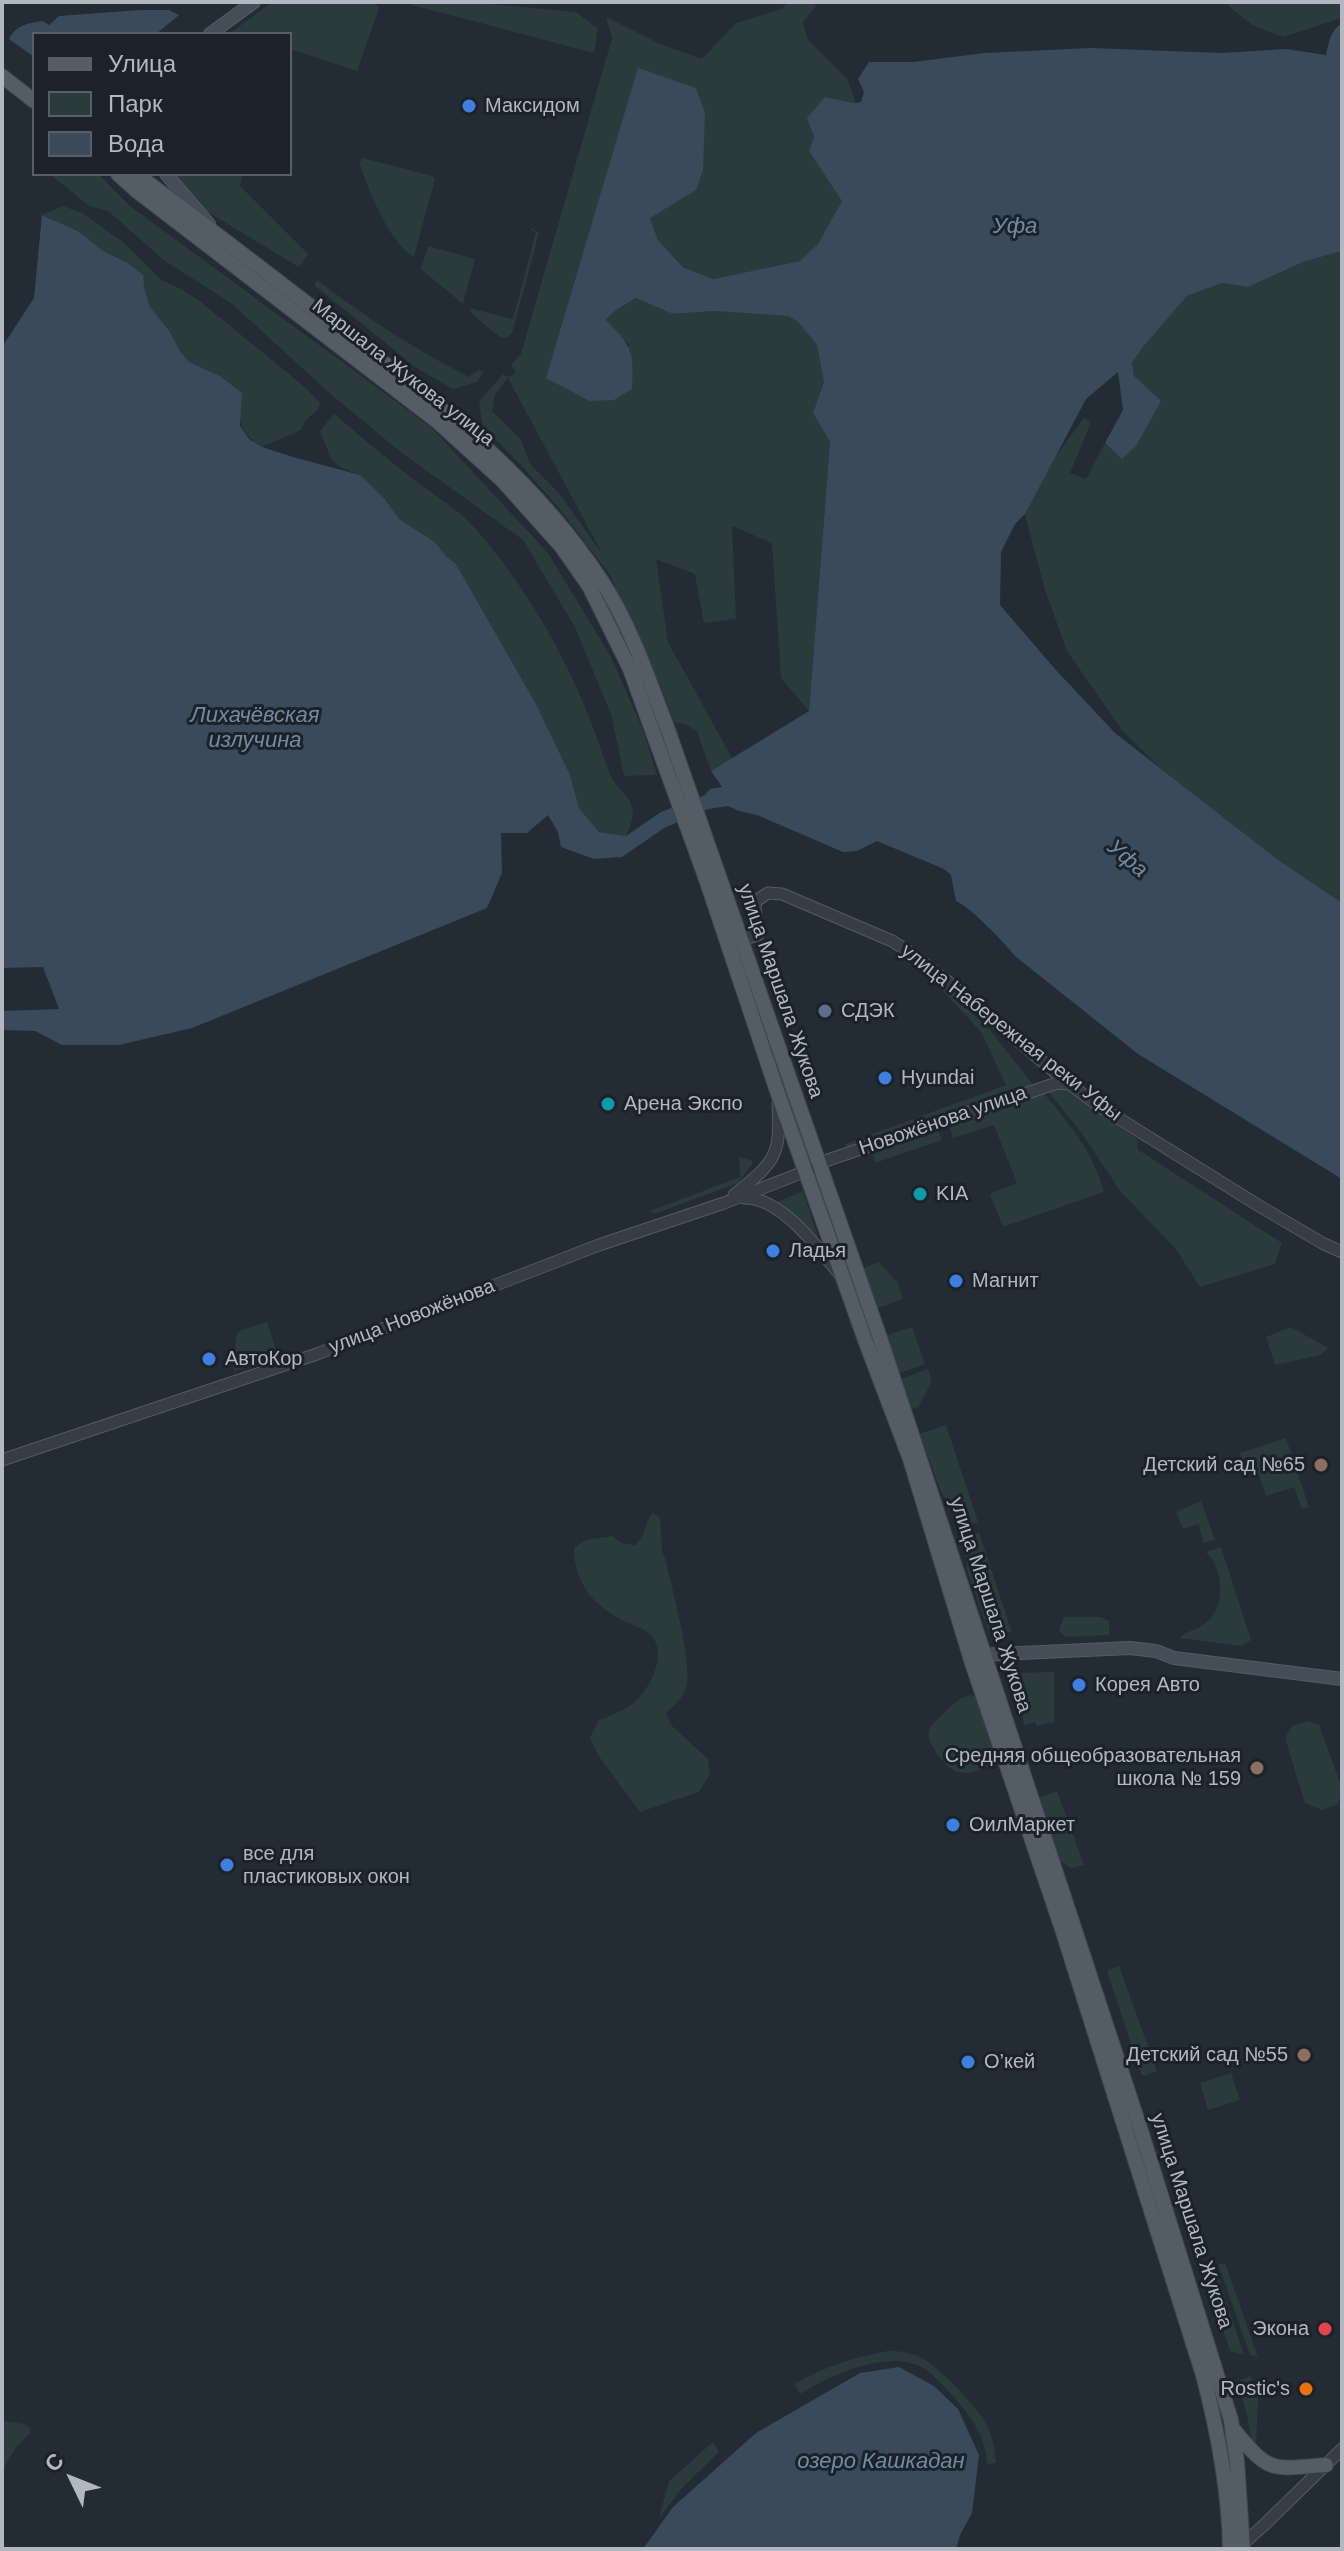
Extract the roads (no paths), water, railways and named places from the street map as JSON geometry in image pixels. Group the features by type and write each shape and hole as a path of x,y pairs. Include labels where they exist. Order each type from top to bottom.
{"main road":[{"path":"213,32 254,2"},
{"path":"2,76 32,99"},
{"name":"Маршала Жукова улица","path":"120,176 438,422 502,480 561,546 589,586 661,731"},
{"name":"Маршала Жукова улица","path":"139,176 437,405 478,439 527,487 571,538 603,583 639,655 661,731"},
{"path":"168,176 219,235"},
{"name":"улица Маршала Жукова","path":"661,731 712,876 778,1094 812,1168 878,1332 1203,2375 1215,2421 1237,2546"},
{"name":"улица Маршала Жукова","path":"712,876 741,940 843,1279 910,1459 1138,2119 1210,2346 1233,2428 1237,2546"},
{"path":"978,1655 1136,1648 1174,1658 1342,1679"},
{"path":"1233,2428 1256,2456 1269,2466 1326,2465"}],"street":[{"name":"улица Набережная реки Уфы","path":"741,940 758,935 756,901 768,893 782,894 908,951 1102,1108 1245,1197 1342,1252"},
{"name":"Новожёнова улица","path":"812,1168 1057,1083 1069,1084"},
{"path":"724,1203 767,1169 775,1154 780,1136 778,1094"},
{"name":"улица Новожёнова","path":"2,1460 317,1354 599,1245 724,1203 812,1168"},
{"path":"724,1203 742,1198 767,1202 801,1230 843,1279"},
{"path":"1237,2546 1342,2449"}],"water":[{"path":"140,10 169,10 179,15 158,32 32,32 32,56 9,39 23,26 43,21 49,25 59,16"},
{"path":"1342,23 1342,251 1303,262 1248,287 1222,283 1187,296 1132,363 1134,376 1161,401 1136,446 1122,459 1105,443 1123,410 1118,372 1086,399 1025,514 1015,524 1001,552 1000,605 1115,733 1277,859 1342,903 1342,1179 1138,1054 1015,956 996,934 956,901 951,875 944,869 877,841 857,851 843,852 757,815 728,806 708,809 664,828 622,857 594,859 561,847 558,832 548,815 527,833 501,833 502,873 487,908 192,1028 119,1045 62,1045 35,1031 2,1030 2,1011 59,1009 43,967 2,968 2,347 34,298 42,215 78,231 103,251 128,263 143,275 150,307 189,362 220,376 242,393 240,426 249,439 262,447 360,475 384,498 399,519 435,542 456,564 536,704 570,775 579,808 599,832 626,836 661,812 705,795 710,789 722,787 711,771 809,711 830,442 813,413 824,382 817,345 798,322 788,316 714,311 673,314 636,298 606,320 630,350 632,389 614,400 590,401 546,378 638,68 696,88 705,113 703,170 696,190 650,218 658,240 683,267 713,279 800,261 818,244 842,201 809,151 814,136 807,118 825,97 861,102 864,92 858,79 869,62 914,62 984,53 1090,48 1222,53 1286,49 1326,55 1332,33"},
{"name":"озеро Кашкадан","path":"899,2367 934,2386 958,2409 979,2455 972,2513 956,2549 643,2549 673,2507 756,2433 860,2373"}],"place":[{"name":"Максидом","path":"469,106"},
{"name":"СДЭК","path":"825,1011"},
{"name":"Hyundai","path":"885,1078"},
{"name":"Арена Экспо","path":"608,1104"},
{"name":"KIA","path":"920,1194"},
{"name":"Ладья","path":"773,1251"},
{"name":"Магнит","path":"956,1281"},
{"name":"АвтоКор","path":"209,1359"},
{"name":"Детский сад №65","path":"1321,1465"},
{"name":"Корея Авто","path":"1079,1685"},
{"name":"Средняя общеобразовательная школа № 159","path":"1257,1768"},
{"name":"ОилМаркет","path":"953,1825"},
{"name":"все для пластиковых окон","path":"227,1865"},
{"name":"Детский сад №55","path":"1304,2055"},
{"name":"О’кей","path":"968,2062"},
{"name":"Экона","path":"1325,2329"},
{"name":"Rostic's","path":"1306,2389"}],"water label":[{"name":"Уфа","path":"1015,227"},
{"name":"Лихачёвская излучина","path":"255,728"},
{"name":"Уфа","path":"1127,859"}]}
